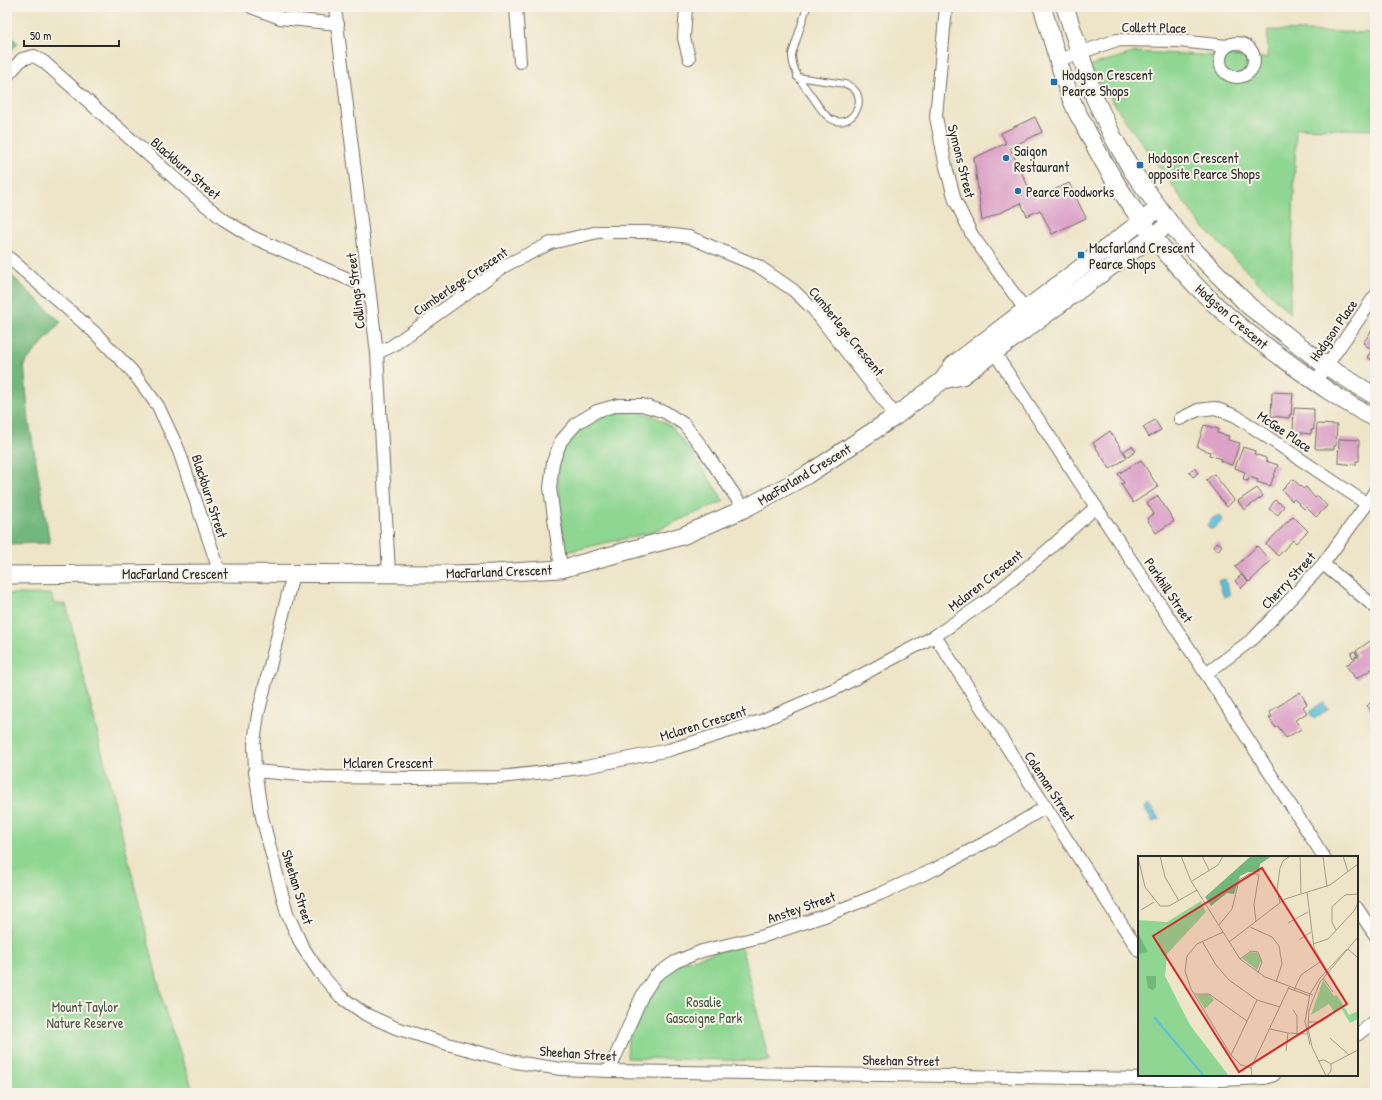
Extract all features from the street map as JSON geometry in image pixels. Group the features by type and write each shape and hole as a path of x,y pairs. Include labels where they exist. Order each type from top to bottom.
{"street":[{"path":"251,7 280,18 338,24"},
{"name":"Collings Street","path":"335,7 377,353 389,573"},
{"path":"516,7 520,62"},
{"path":"686,7 684,38 689,58"},
{"name":"Symons Street","path":"946,7 936,117 946,167 955,200 972,235 1030,316"},
{"name":"Hodgson Crescent","path":"1042,7 1075,108 1115,182 1152,236 1193,282 1236,323 1315,382 1363,413 1375,418"},
{"name":"Hodgson Crescent","path":"1065,7 1095,99 1113,137 1133,172 1170,223 1249,306 1326,366 1375,396"},
{"name":"Collett Place","path":"1059,60 1117,40 1179,41 1227,46"},
{"name":"Blackburn Street","path":"7,76 22,59 34,56 44,62 199,200 223,219 252,237 370,288"},
{"name":"MacFarland Crescent","path":"7,574 220,572 293,574 493,573 561,569 682,536 744,509 807,475 896,416 943,380 953,365 991,346 1030,316 1159,208"},
{"name":"MacFarland Crescent","path":"1030,316 1170,223"},
{"name":"Cumberlege Crescent","path":"377,353 392,346 506,265 551,243 598,232 655,233 690,238 721,250 758,266 794,290 814,310 896,416"},
{"name":"Blackburn Street","path":"7,256 94,332 132,371 158,406 179,451 220,572"},
{"name":"Hodgson Place","path":"1315,382 1375,296"},
{"name":"Parkhill Street","path":"991,346 1323,856"},
{"path":"561,569 550,488 553,462 561,441 577,423 597,411 618,405 642,405 665,412 684,424 702,447 744,509"},
{"name":"McGee Place","path":"1180,419 1198,410 1215,408 1236,416 1367,504"},
{"name":"Cherry Street","path":"1206,674 1254,638 1323,564 1375,491"},
{"name":"Mclaren Crescent","path":"255,771 325,777 413,778 500,776 581,768 669,750 762,721 837,688 935,636 988,600 1096,507"},
{"path":"1323,564 1375,607"},
{"name":"Sheehan Street","path":"293,574 258,714 254,743 255,771 262,817 287,913 302,946 320,973 340,996 365,1014 396,1028 451,1045 515,1062 561,1069 1221,1078 1264,1078 1271,1076"},
{"name":"Coleman Street","path":"935,636 1138,949"},
{"name":"Anstey Street","path":"609,1070 642,996 656,976 675,962 702,951 771,934 827,915 880,894 935,869 988,842 1046,807"},
{"path":"1358,910 1375,936"},
{"path":"1358,1035 1375,1021"}],"lane":[{"path":"797,77 850,86 855,91 858,100 856,112 844,121 837,121 828,118 797,77 792,60 792,54 807,7"}],"green space":[{"path":"1268,30 1375,33 1375,130 1296,128 1290,314 1200,224 1128,124 1089,66 1136,52 1267,58"},
{"path":"7,33 18,43 7,55"},
{"path":"7,271 61,322 24,364 29,421 50,543 7,544"},
{"path":"615,411 636,411 656,417 672,427 724,501 649,533 566,552 558,495 558,475 561,457 567,441 579,427 597,416"},
{"name":"Mount Taylor Nature Reserve","path":"7,594 51,594 54,604 66,604 165,1010 192,1087 199,1093 7,1093"},
{"name":"Rosalie Gascoigne Park","path":"741,945 769,1061 627,1058 628,1040 657,980 676,964"}],"water":[{"path":"1220,515 1223,520 1215,528 1210,529 1207,525 1208,523 1214,517"},
{"path":"1225,579 1230,595 1224,597 1218,581"},
{"path":"1323,702 1328,709 1314,719 1309,712"},
{"path":"1150,805 1159,819 1153,822 1144,808"}],"building":[{"path":"1035,117 1042,132 1010,148 1034,199 1069,183 1086,218 1052,234 1040,210 1027,216 1021,203 982,221 974,158 1006,143 1001,133"},
{"path":"1372,330 1375,332 1375,362 1367,357 1372,350 1363,343"},
{"path":"1272,392 1293,393 1291,415 1289,415 1289,418 1271,416"},
{"path":"1294,408 1314,409 1314,430 1311,430 1311,434 1293,432"},
{"path":"1155,420 1161,430 1149,437 1143,427"},
{"path":"1317,424 1337,425 1336,446 1334,446 1334,449 1315,448"},
{"path":"1204,425 1218,429 1217,433 1229,436 1228,440 1240,443 1232,465 1220,461 1221,459 1209,455 1210,452 1197,447"},
{"path":"1110,431 1127,458 1110,469 1093,443"},
{"path":"1339,439 1359,440 1359,461 1356,461 1356,465 1338,463"},
{"path":"1132,446 1136,451 1128,457 1124,451"},
{"path":"1243,447 1255,451 1254,454 1266,458 1266,461 1278,465 1270,486 1257,482 1258,480 1249,477 1248,481 1243,479 1245,472 1235,468"},
{"path":"1141,460 1158,487 1133,503 1121,484 1124,483 1118,474"},
{"path":"1194,468 1198,473 1193,477 1189,472"},
{"path":"1214,474 1234,500 1227,507 1206,480"},
{"path":"1293,479 1303,489 1306,487 1315,498 1318,496 1327,506 1316,517 1306,507 1304,509 1294,499 1292,501 1282,490"},
{"path":"1257,488 1263,496 1244,510 1238,501"},
{"path":"1158,496 1174,521 1156,533 1147,519 1154,514 1147,503"},
{"path":"1275,500 1284,506 1278,515 1269,509"},
{"path":"1293,516 1308,531 1296,543 1293,540 1278,556 1266,544"},
{"path":"1217,542 1222,545 1218,551 1213,547"},
{"path":"1257,546 1271,561 1249,582 1235,567"},
{"path":"1241,575 1248,582 1241,588 1235,581"},
{"path":"1370,641 1375,649 1375,667 1356,679 1346,665 1359,656 1356,651"},
{"path":"1355,651 1357,656 1353,658 1351,653"},
{"path":"1300,692 1307,704 1303,707 1307,713 1295,720 1301,729 1286,738 1278,726 1276,728 1269,718 1272,717 1269,712"},
{"path":"1375,698 1375,714 1367,706"}],"place":[{"name":"Hodgson Crescent Pearce Shops","path":"1054,82"},
{"name":"Saigon Restaurant","path":"1006,158"},
{"name":"Hodgson Crescent opposite Pearce Shops","path":"1140,165"},
{"name":"Pearce Foodworks","path":"1018,191"},
{"name":"Macfarland Crescent Pearce Shops","path":"1081,255"}]}
